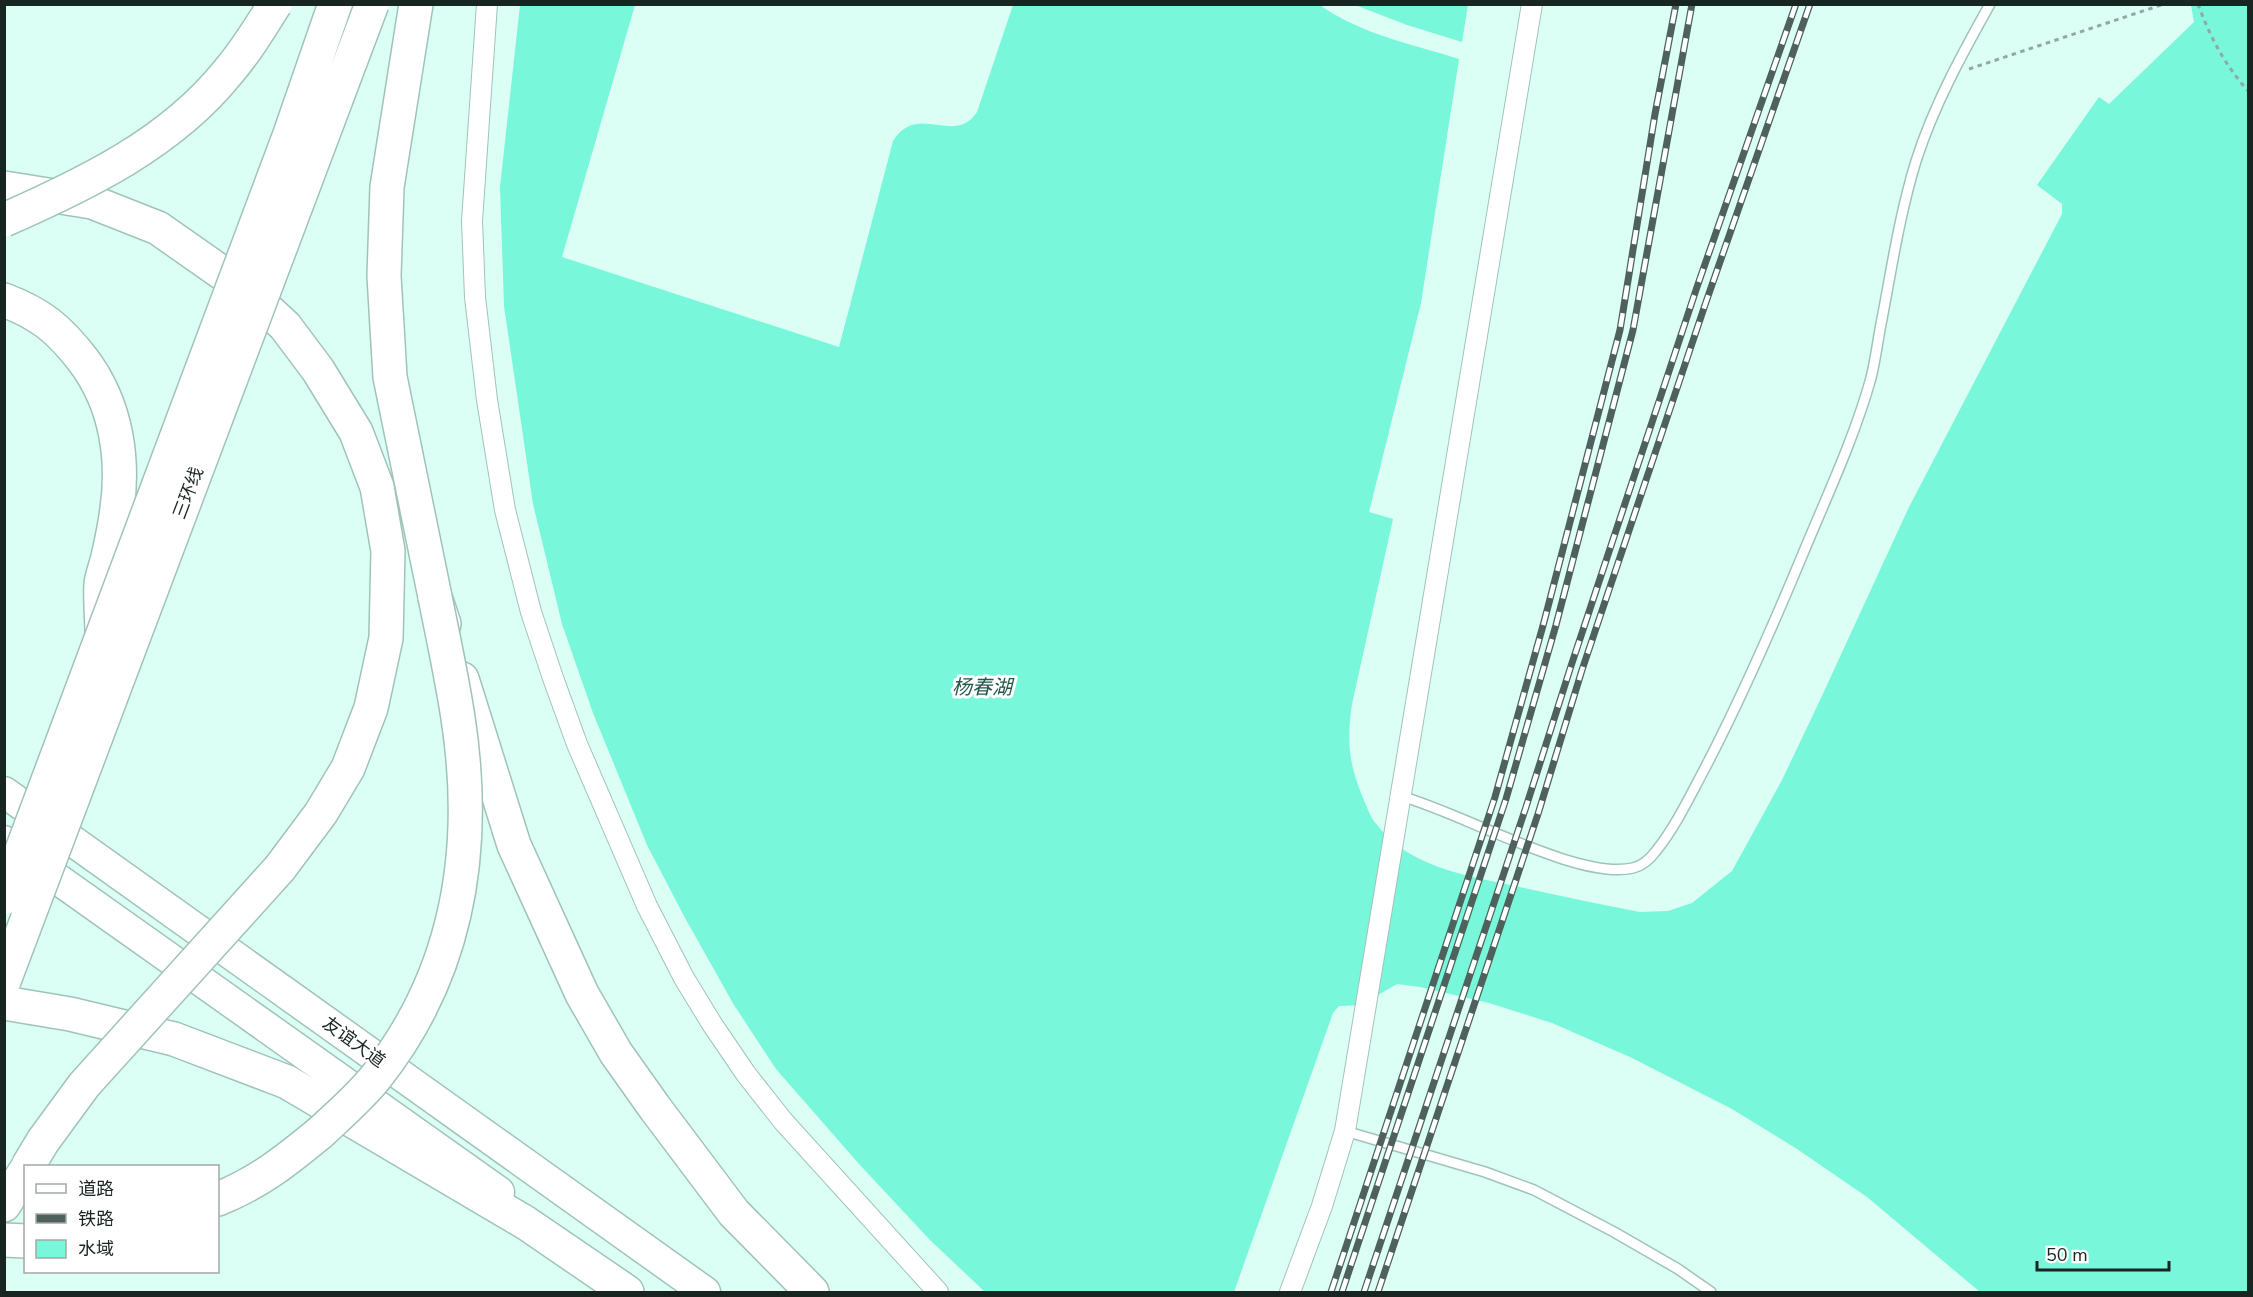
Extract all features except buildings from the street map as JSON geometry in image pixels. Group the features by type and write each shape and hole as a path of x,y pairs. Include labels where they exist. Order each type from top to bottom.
{"highway":[{"path":"4,220 114,167 175,124 227,74 275,4"},
{"name":"三环线","path":"4,898 290,135 335,4"},
{"name":"三环线","path":"4,981 372,4"},
{"path":"219,1199 274,1171 321,1132 375,1077 407,1030 445,952 454,919 463,864 465,792 458,720 390,377 385,296 384,241 387,187 416,4"},
{"path":"4,188 92,202 158,228 245,288 285,326 318,370 356,432 377,487 388,552 386,638 371,708 348,768 321,813 280,868 84,1085 29,1165"},
{"path":"4,300 48,321 67,340 96,377 113,418 118,443 119,490 116,515 101,583 102,636"},
{"path":"435,597 514,845 582,994 616,1053 654,1108 734,1213 812,1293"},
{"path":"4,1004 70,1014 174,1039 287,1082 526,1223 627,1293"},
{"path":"4,1205 24,1173"},
{"path":"4,1240 24,1241"}],"main road":[{"name":"友谊大道","path":"4,792 705,1293"},
{"path":"4,841 640,1293"}],"street":[{"path":"487,4 472,221 475,297 487,400 505,510 531,612 552,678 577,744 647,906 684,978 712,1024 746,1074 783,1120 905,1259 938,1293"},
{"path":"1290,1293 1322,1206 1345,1131 1532,4"}],"lane":[{"path":"1400,800 1425,802 1558,857 1596,867 1635,868 1649,859 1657,850 1693,790 1759,660 1844,454 1871,374 1902,209 1925,135 1950,75 1990,4"},
{"path":"1345,1131 1485,1172 1534,1190 1678,1269 1711,1293"}],"path":[{"path":"1950,75 2164,4"},
{"path":"2198,4 2217,49 2248,90"}],"water":[{"name":"杨春湖","path":"520,5 635,5 562,257 839,347 893,141 903,130 913,125 924,123 958,126 968,122 977,112 1013,5 1320,5 1369,31 1459,59 1421,303 1369,512 1393,519 1352,704 1349,738 1353,770 1374,821 1391,840 1422,860 1440,868 1477,878 1640,912 1668,911 1692,903 1732,871 1782,780 1909,507 2062,214 2062,204 2037,185 2099,97 2109,104 2194,22 2191,5 2248,5 2248,1292 1980,1292 1867,1197 1797,1149 1732,1109 1630,1057 1552,1023 1489,1003 1397,984 1361,1005 1339,1006 1333,1013 1234,1292 985,1292 930,1240 859,1164 776,1069 734,1005 647,845 593,713 562,624 533,504 504,306 500,187"},
{"path":"1355,5 1468,5 1462,42 1407,25"}],"railway":[{"path":"1331,1292 1495,797 1544,622 1620,330 1655,114 1676,4"},
{"path":"1342,1292 1506,799 1556,625 1633,330 1692,4"},
{"path":"1364,1292 1697,287 1796,4"},
{"path":"1378,1292 1538,814 1582,670 1706,302 1810,4"}]}
